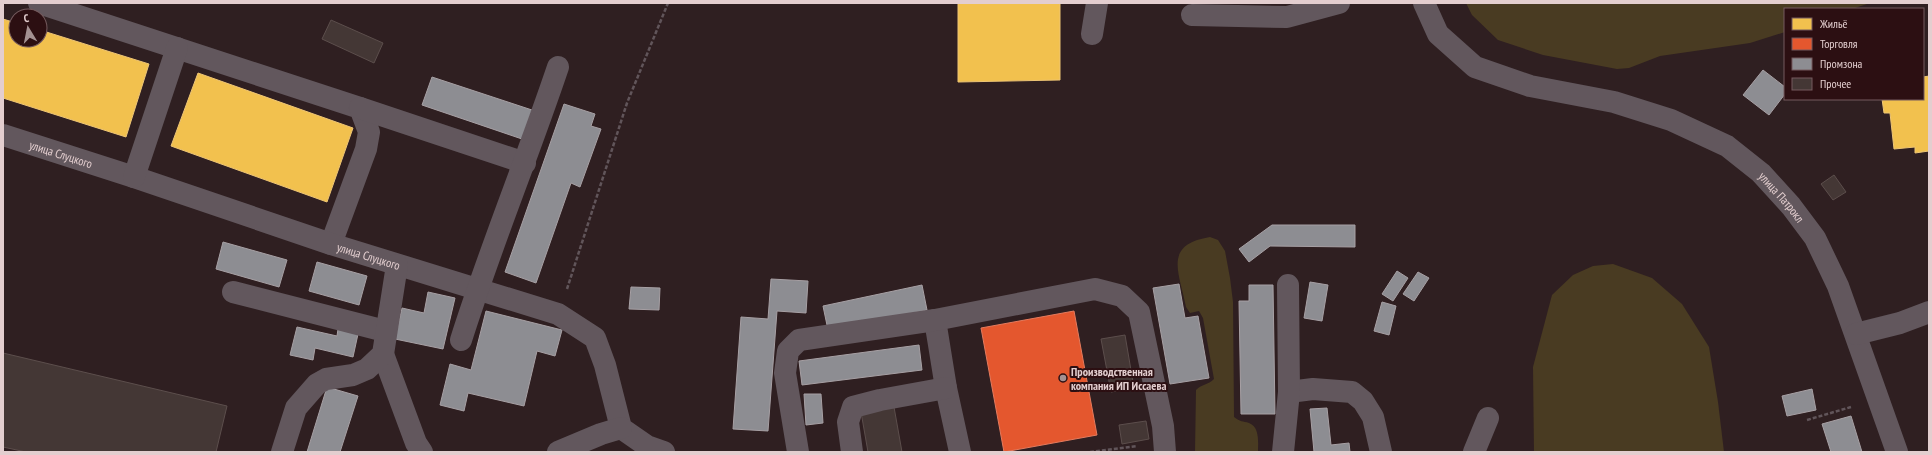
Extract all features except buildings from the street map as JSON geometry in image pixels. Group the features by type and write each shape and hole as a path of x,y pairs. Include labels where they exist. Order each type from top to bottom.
{"street":[{"path":"39,3 525,163"},
{"path":"1092,34 1097,3"},
{"path":"1192,15 1287,17 1339,3"},
{"name":"улица Патрокл","path":"1424,3 1438,34 1475,68 1530,86 1614,102 1671,120 1727,146 1761,173 1791,206 1815,238 1838,286 1897,452"},
{"path":"134,177 177,48"},
{"path":"461,340 477,290 525,163 558,67"},
{"path":"330,244 366,149 369,132 360,108"},
{"name":"улица Слуцкого","path":"3,135 134,177 330,244 558,314 595,338 605,365 621,428"},
{"path":"397,265 385,332 383,354 416,443 422,452"},
{"path":"1283,452 1289,392 1288,285"},
{"path":"798,452 785,373 788,351 793,344 799,340 936,320 1095,288 1122,296 1139,312 1163,426 1165,448"},
{"path":"233,292 385,332"},
{"path":"1856,334 1900,323 1929,312"},
{"path":"936,320 946,388 960,452"},
{"path":"282,452 296,408 313,388 326,379 353,375 367,369 383,354"},
{"path":"852,452 848,422 853,407 880,400 946,388"},
{"path":"1289,392 1314,390 1352,392 1363,401 1373,417 1380,452"},
{"path":"1474,452 1488,418"},
{"path":"558,452 601,434 621,428 647,446 664,452"}],"path":[{"path":"558,314 627,103 668,3"},
{"path":"1807,420 1878,398"},
{"path":"1090,452 1165,448"}],"shaded area":[{"path":"1466,3 1870,3 1855,8 1784,8 1784,32 1750,43 1660,56 1629,68 1617,69 1543,55 1498,40 1472,15"},
{"path":"1210,237 1218,240 1225,251 1230,278 1233,302 1234,417 1240,421 1253,425 1258,436 1258,452 1195,452 1196,390 1214,379 1203,318 1199,311 1190,313 1186,307 1178,271 1178,262 1180,253 1185,246 1195,241"},
{"path":"1613,264 1652,278 1682,304 1709,347 1724,452 1534,452 1533,367 1552,295 1573,275 1593,266"}],"place":[{"name":"Производственная компания ИП Иссаева","path":"1063,378"}]}
